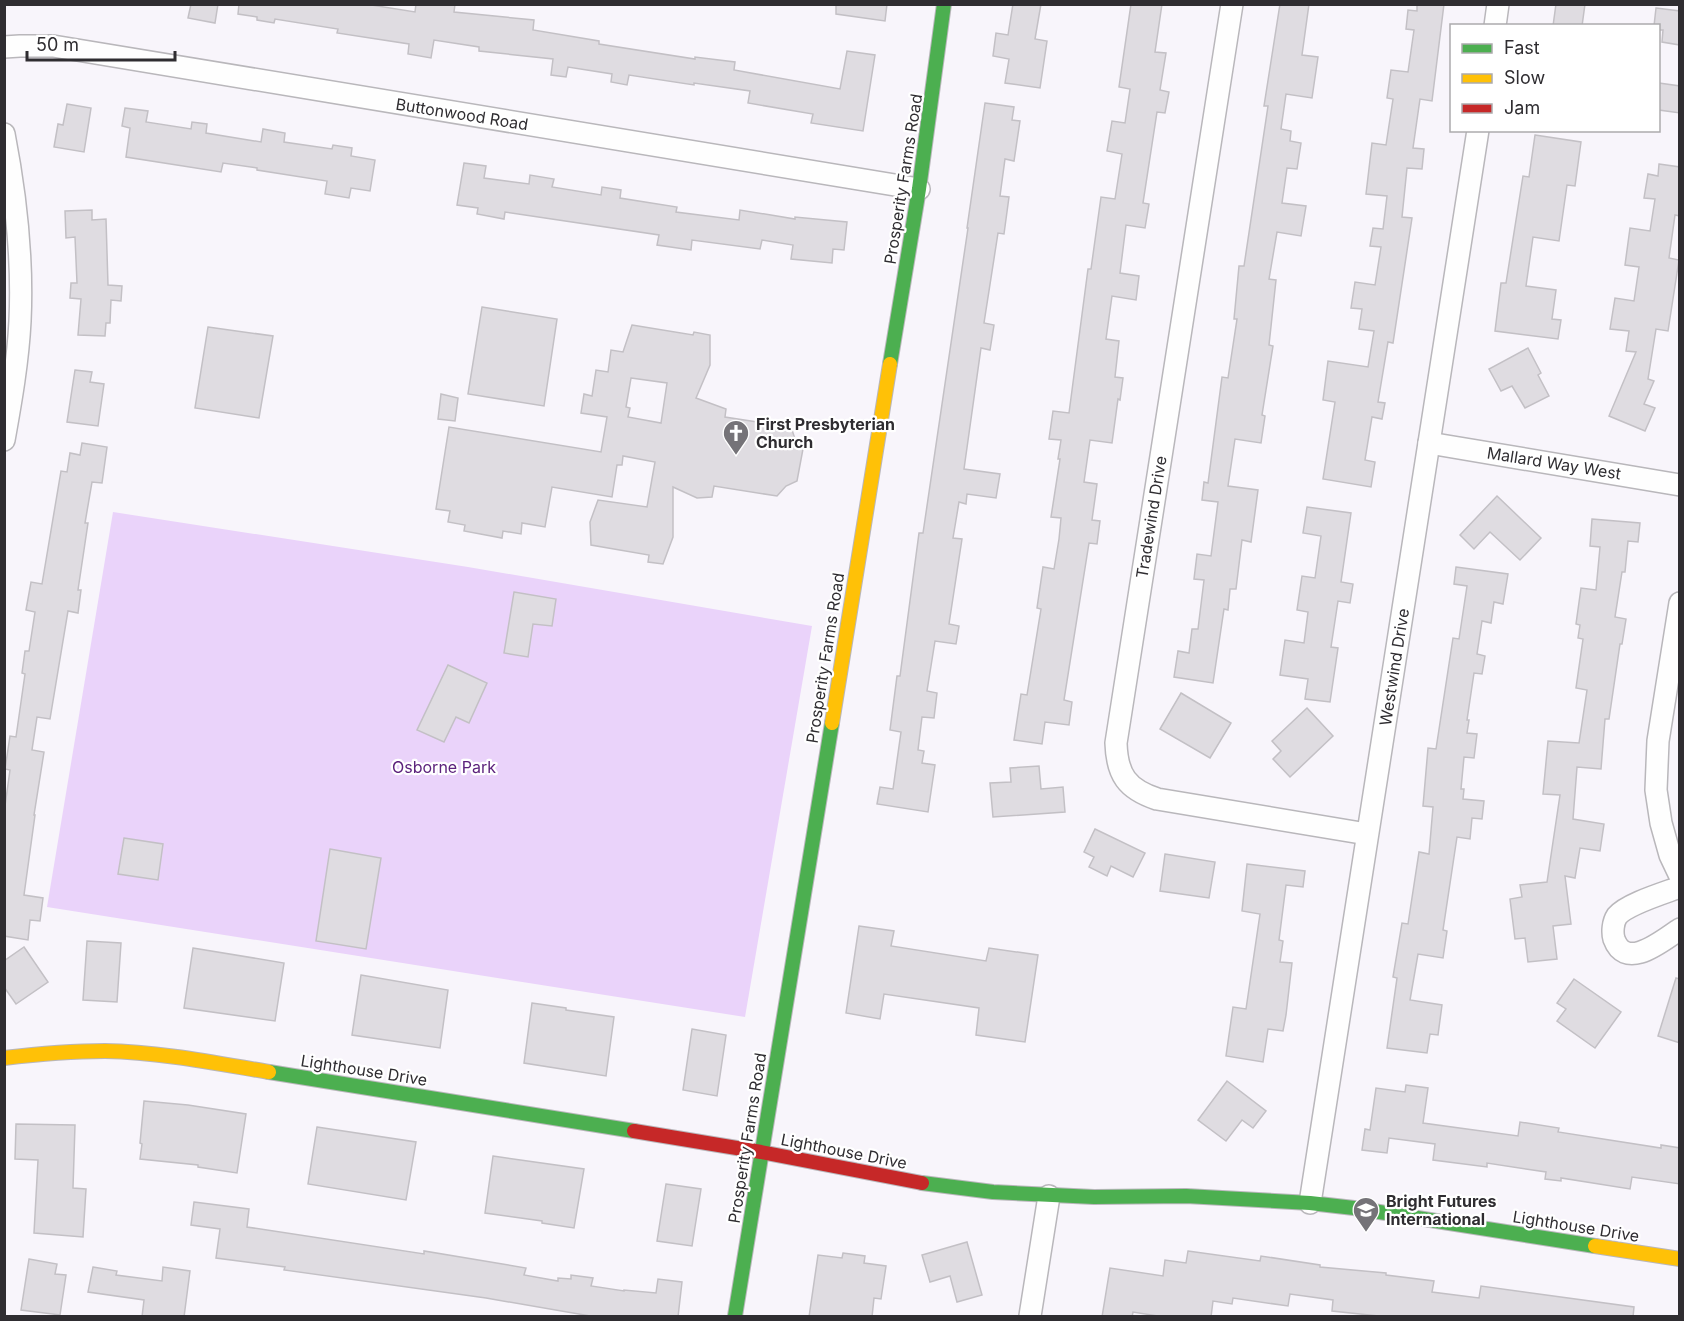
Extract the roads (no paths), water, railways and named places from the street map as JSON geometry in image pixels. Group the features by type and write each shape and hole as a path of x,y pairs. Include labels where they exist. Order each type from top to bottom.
{"street":[{"name":"Prosperity Farms Road","path":"735,1317 919,189 944,4"},
{"name":"Tradewind Drive","path":"1232,4 1116,743 1116,758 1121,773 1130,785 1142,794 1157,799 1367,834"},
{"path":"1495,24 1498,4"},
{"name":"Buttonwood Road","path":"4,47 53,46 919,189"},
{"name":"Westwind Drive","path":"1310,1203 1478,132"},
{"path":"4,134 16,209 20,265 20,322 15,379 4,440"},
{"name":"Mallard Way West","path":"1429,443 1680,484"},
{"path":"1680,603 1658,741 1656,790 1661,823 1670,855 1680,876"},
{"path":"1680,887 1626,909 1616,918 1613,926 1614,939 1622,950 1632,954 1645,952 1680,929"},
{"name":"Lighthouse Drive","path":"4,1058 48,1053 105,1051 167,1055 761,1152 921,1183 1049,1196 1186,1196 1310,1203 1680,1259"},
{"path":"1030,1317 1049,1196"}],"place":[{"name":"First Presbyterian Church","path":"736,456"},
{"name":"Bright Futures International","path":"1366,1233"}],"park label":[{"name":"Osborne Park","path":"444,767"}]}
